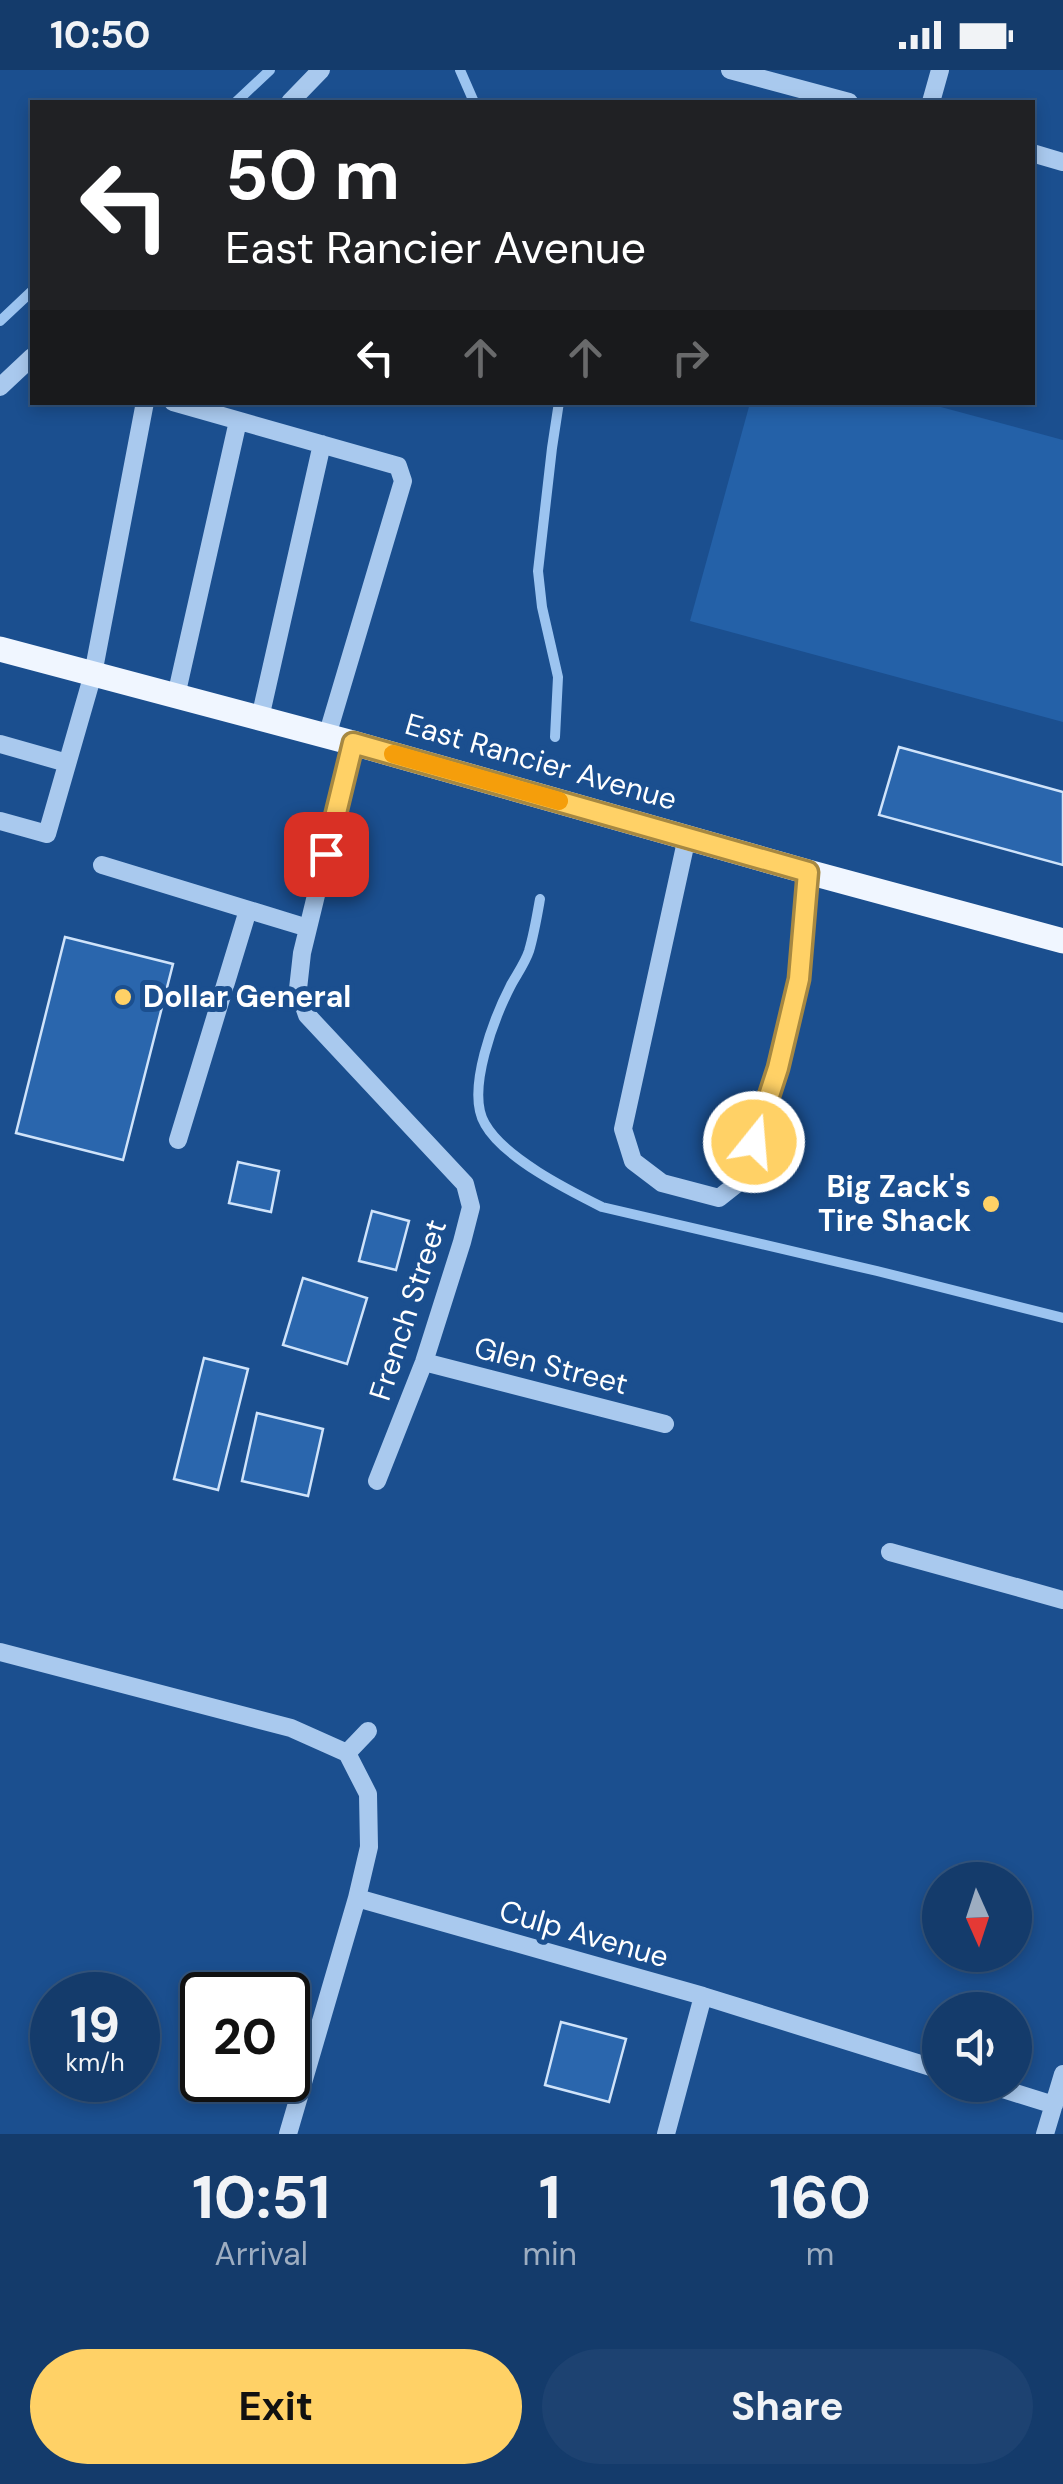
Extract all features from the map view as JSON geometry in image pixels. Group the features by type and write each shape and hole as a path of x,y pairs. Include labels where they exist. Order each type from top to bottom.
{"main road":[{"name":"East Rancier Avenue","path":"0,650 353,743 1063,940"}],"street":[{"path":"292,100 321,70"},
{"path":"730,70 842,100"},
{"path":"932,100 940,70"},
{"path":"1035,154 1063,162"},
{"path":"0,387 30,359"},
{"path":"0,821 48,834 92,674 144,405"},
{"path":"184,405 398,466 403,481 327,736"},
{"path":"176,696 238,421"},
{"path":"260,718 322,444"},
{"name":"French Street","path":"353,743 302,953 298,989 307,1015 465,1184 471,1207 424,1362 377,1481"},
{"path":"0,744 67,763"},
{"path":"688,838 623,1129 633,1161 662,1184 719,1198 743,1179 778,1068 799,979 808,872"},
{"path":"102,865 308,928"},
{"path":"178,1140 248,910"},
{"name":"Glen Street","path":"424,1362 665,1424"},
{"path":"890,1552 1063,1600"},
{"path":"0,1652 291,1728 347,1754 368,1794 368,1847 357,1898 288,2134"},
{"path":"347,1754 368,1731"},
{"name":"Culp Avenue","path":"357,1898 703,1996 922,2064"},
{"path":"666,2134 703,1996"},
{"path":"1045,2134 1063,2074"},
{"path":"1032,2098 1054,2105"}],"shaded area":[{"path":"749,405 933,405 1063,440 1063,722 690,621"}],"building":[{"path":"899,747 1063,792 1063,865 879,815"},
{"path":"65,937 173,964 123,1160 16,1133"},
{"path":"238,1162 279,1171 271,1212 229,1203"},
{"path":"372,1211 409,1221 396,1270 359,1261"},
{"path":"303,1278 367,1298 347,1364 283,1345"},
{"path":"204,1358 248,1369 218,1490 174,1479"},
{"path":"257,1413 323,1429 308,1496 242,1481"},
{"path":"561,2022 626,2039 609,2102 545,2085"}],"waterway":[{"path":"238,100 270,70"},
{"path":"460,70 473,100"},
{"path":"0,321 30,293"},
{"path":"555,737 558,677 538,571 559,405"},
{"path":"540,899 529,951 497,1015 480,1074 478,1093 485,1124 507,1149 538,1172 602,1207 1063,1318"}],"slow traffic":[{"path":"393,754 559,801"}],"place":[{"name":"Dollar General","path":"123,997"},
{"name":"Big Zack's Tire Shack","path":"991,1204"}],"route":[{"path":"326,854 353,743 808,872 799,979 778,1068 754,1142"}]}
